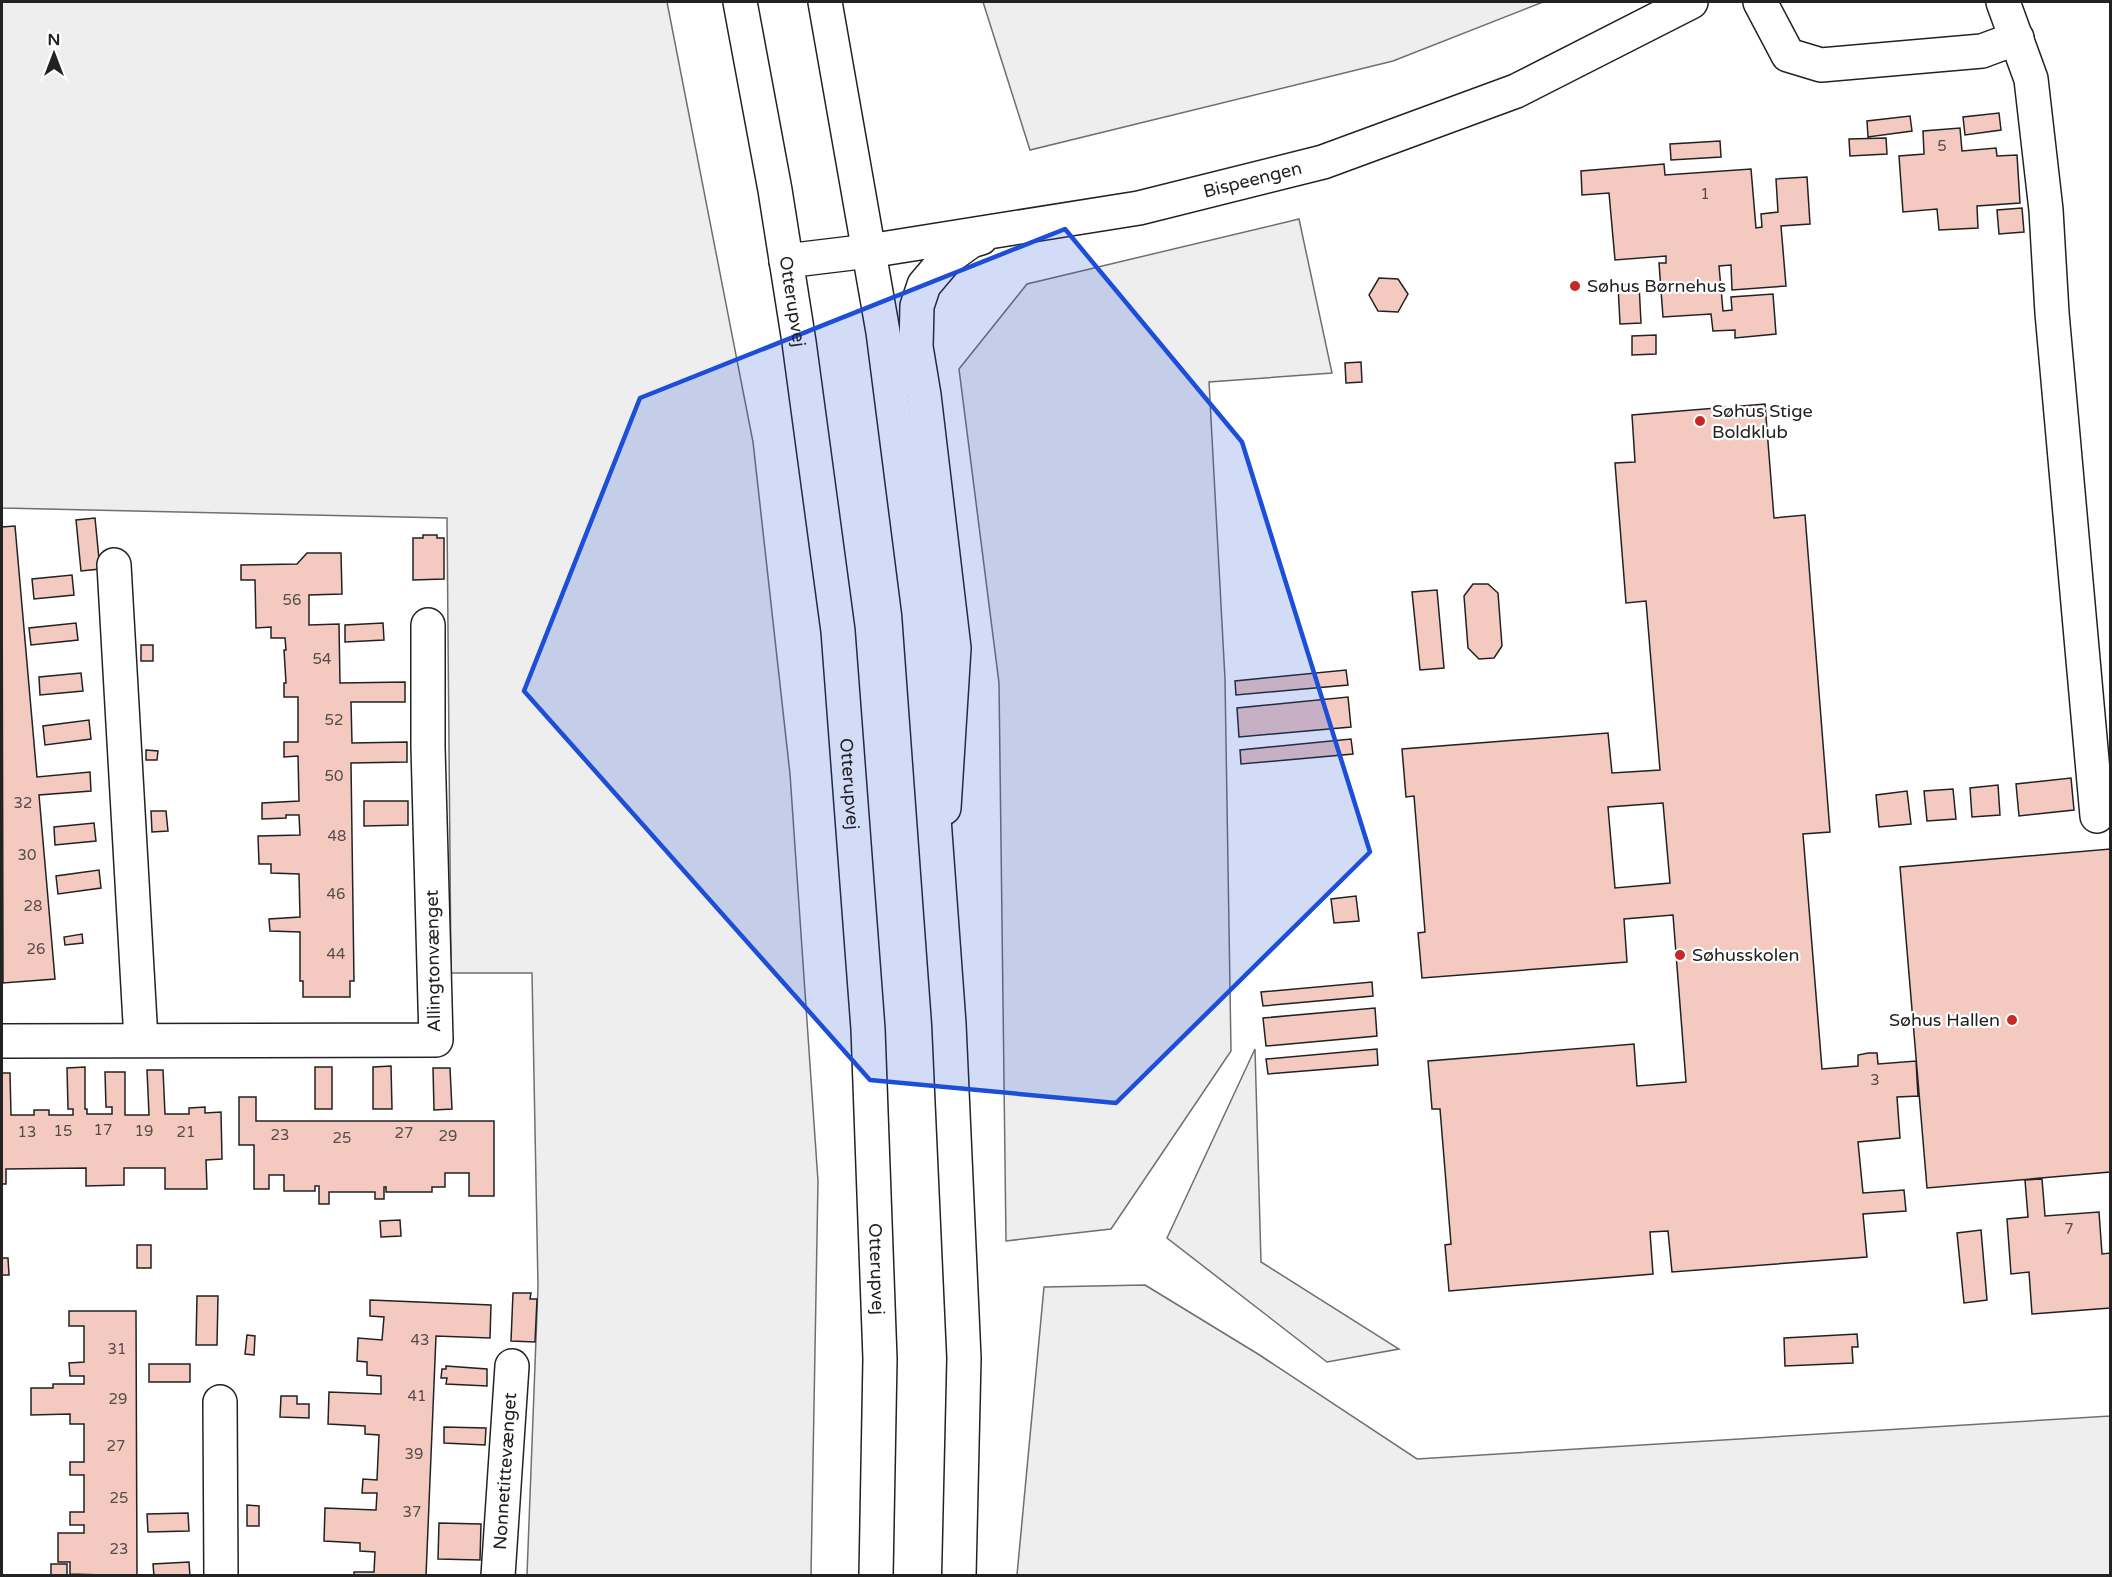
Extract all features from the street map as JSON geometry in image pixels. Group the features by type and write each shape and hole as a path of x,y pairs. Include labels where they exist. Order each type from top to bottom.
{"street":[{"name":"Otterupvej","path":"740,2 775,190 799,342 838,631 868,1029 880,1359 876,1575"},
{"path":"825,2 883,332 920,613 938,890 950,1024 964,1358 959,1575"},
{"name":"Bispeengen","path":"786,261 869,251 1139,208 1323,162 1516,91 1691,2"},
{"path":"1760,2 1788,55 1821,65 1982,51 2017,38"},
{"path":"2003,2 2031,78 2046,210 2052,313 2097,816"},
{"path":"938,890 954,648 924,395 916,347 917,306 924,285 946,259 971,241 1017,226"},
{"path":"114,565 141,1040"},
{"name":"Allingtonvænget","path":"2,1041 436,1040 428,747 428,625"},
{"name":"Nonnetittevænget","path":"498,1575 512,1366"},
{"path":"220,1402 221,1575"}],"highlighted area":[{"path":"1065,229 1242,442 1370,852 1116,1103 870,1080 524,691 640,398"}],"shaded area":[{"path":"2,2 667,2 753,442 790,774 818,1181 811,1575 527,1575 538,1286 532,973 451,973 447,518 2,508"},
{"path":"983,2 1543,2 1393,61 1030,150"},
{"path":"1299,219 1332,373 1209,382 1225,679 1231,1051 1111,1229 1006,1241 999,683 959,369 1027,284"},
{"path":"1255,1049 1261,1262 1399,1349 1327,1362 1167,1238"},
{"path":"1145,1285 1258,1354 1417,1459 2110,1416 2110,1575 1017,1575 1044,1287"}],"building":[{"path":"1999,113 2001,130 1965,135 1963,117"},
{"path":"1910,116 1912,131 1868,137 1867,121"},
{"path":"1960,128 1962,151 1996,148 1997,156 2017,155 2020,203 1977,206 1978,228 1939,230 1937,209 1903,212 1899,156 1924,154 1923,131"},
{"path":"1886,138 1887,154 1850,156 1849,139"},
{"path":"1720,141 1721,157 1671,160 1670,144"},
{"path":"1664,164 1665,175 1751,169 1756,228 1762,227 1761,214 1778,212 1776,179 1807,177 1810,224 1781,226 1786,286 1732,290 1731,265 1719,266 1723,311 1732,310 1731,297 1773,294 1776,334 1735,338 1735,330 1713,331 1711,314 1663,317 1659,263 1666,263 1666,256 1615,260 1609,193 1582,195 1581,171"},
{"path":"2022,208 2024,232 1999,234 1997,210"},
{"path":"1379,278 1398,279 1408,294 1398,312 1378,311 1369,295"},
{"path":"1639,284 1641,323 1620,324 1618,285"},
{"path":"1656,335 1656,354 1632,355 1632,336"},
{"path":"1361,362 1362,382 1346,383 1345,363"},
{"path":"1765,404 1774,518 1805,515 1830,832 1803,834 1822,1069 1858,1066 1858,1055 1868,1053 1877,1053 1878,1064 1916,1061 1918,1096 1897,1097 1900,1138 1858,1142 1863,1193 1904,1190 1906,1211 1863,1214 1867,1257 1672,1272 1668,1231 1650,1232 1653,1274 1449,1291 1445,1245 1451,1244 1440,1109 1432,1109 1428,1061 1634,1044 1637,1086 1686,1082 1673,915 1624,919 1627,962 1422,978 1418,933 1425,932 1414,796 1406,797 1402,749 1608,733 1612,773 1660,770 1646,601 1626,603 1615,463 1635,462 1632,415","holes":["1663,803 1670,883 1615,888 1608,807"]},
{"path":"95,518 100,569 81,571 76,520"},
{"path":"15,526 37,777 90,772 91,791 39,795 55,979 3,983 2,527"},
{"path":"423,535 437,535 437,538 444,538 444,579 413,580 413,538 423,538"},
{"path":"307,553 341,553 342,594 309,595 309,625 339,624 340,683 405,682 405,702 351,702 352,743 407,742 407,762 351,763 354,981 350,981 350,997 303,997 303,981 300,981 300,932 270,931 269,919 300,917 299,874 271,873 271,864 259,864 258,836 300,835 299,815 262,819 262,803 299,801 298,756 284,757 284,742 298,742 298,697 284,697 285,638 271,638 271,627 256,628 255,580 241,580 241,565 297,564"},
{"path":"72,575 74,595 34,599 32,579"},
{"path":"1473,584 1488,584 1498,593 1502,646 1494,658 1479,659 1468,648 1464,596"},
{"path":"1437,590 1444,668 1420,670 1412,592"},
{"path":"76,623 78,640 31,645 29,628"},
{"path":"383,623 384,640 345,642 345,625"},
{"path":"141,645 153,645 153,661 141,661"},
{"path":"1346,670 1348,685 1236,695 1235,681"},
{"path":"81,673 83,691 40,695 39,677"},
{"path":"1348,697 1351,727 1239,737 1237,708"},
{"path":"89,720 91,739 45,745 43,726"},
{"path":"1351,739 1353,754 1241,764 1240,750"},
{"path":"146,750 158,751 157,760 146,760"},
{"path":"2071,778 2074,810 2019,816 2016,784"},
{"path":"1998,785 2000,815 1972,817 1970,788"},
{"path":"1953,789 1956,819 1927,821 1924,791"},
{"path":"1907,791 1911,824 1879,827 1876,795"},
{"path":"364,801 408,801 408,825 364,826"},
{"path":"151,811 166,811 168,831 152,832"},
{"path":"94,823 96,841 55,845 54,827"},
{"name":"Søhus Hallen","path":"2110,849 2110,1172 1927,1188 1900,867"},
{"path":"99,870 101,888 58,894 56,876"},
{"path":"1356,896 1359,921 1334,923 1331,899"},
{"path":"82,934 83,943 65,945 64,937"},
{"path":"1372,982 1373,996 1263,1006 1261,992"},
{"path":"1375,1008 1377,1036 1266,1046 1263,1018"},
{"path":"1377,1049 1378,1065 1268,1074 1266,1059"},
{"path":"391,1066 392,1109 373,1109 373,1067"},
{"path":"85,1067 87,1114 112,1114 112,1107 106,1107 105,1072 125,1072 125,1115 149,1115 147,1070 163,1070 165,1114 189,1114 189,1108 205,1107 205,1113 221,1112 222,1159 206,1160 207,1189 165,1189 165,1168 124,1168 124,1185 86,1186 86,1168 6,1169 6,1184 2,1184 2,1073 10,1073 11,1115 34,1115 34,1110 49,1110 49,1115 73,1115 73,1109 68,1109 67,1068"},
{"path":"315,1067 332,1067 332,1109 315,1109"},
{"path":"433,1068 450,1068 452,1109 434,1110"},
{"path":"239,1097 256,1097 256,1121 494,1121 494,1196 469,1196 469,1173 445,1173 445,1187 432,1187 432,1192 386,1192 386,1187 384,1187 384,1199 375,1199 375,1192 329,1192 329,1204 319,1204 319,1186 315,1186 315,1191 284,1191 284,1175 269,1175 269,1189 254,1189 254,1145 239,1145"},
{"path":"2042,1179 2045,1216 2099,1212 2102,1254 2110,1253 2110,1308 2032,1314 2029,1272 2011,1274 2007,1219 2028,1217 2025,1180"},
{"path":"400,1220 401,1236 381,1237 380,1221"},
{"path":"1981,1230 1987,1300 1964,1303 1957,1233"},
{"path":"137,1245 151,1245 151,1268 137,1268"},
{"path":"2,1258 8,1258 9,1275 2,1275"},
{"path":"513,1293 531,1293 530,1299 537,1299 535,1342 511,1341"},
{"path":"197,1296 218,1296 217,1345 196,1345"},
{"path":"370,1300 491,1305 490,1338 436,1336 426,1576 354,1576 354,1572 374,1572 375,1552 360,1551 360,1543 324,1541 325,1508 376,1510 377,1493 362,1493 363,1479 377,1480 379,1435 365,1434 365,1426 328,1424 329,1392 381,1394 381,1376 367,1375 367,1362 357,1361 358,1338 382,1340 384,1317 370,1316"},
{"path":"69,1311 136,1311 137,1576 70,1574 70,1562 58,1562 58,1533 84,1533 84,1525 70,1525 70,1512 84,1512 84,1475 70,1475 70,1462 84,1462 84,1424 70,1424 70,1414 31,1415 31,1388 53,1388 53,1384 84,1384 84,1376 70,1376 69,1363 84,1362 84,1326 69,1326"},
{"path":"1857,1334 1858,1347 1852,1347 1853,1363 1785,1366 1784,1338"},
{"path":"247,1335 255,1336 254,1355 245,1354"},
{"path":"149,1364 190,1364 190,1382 149,1382"},
{"path":"446,1366 487,1369 487,1386 446,1384 447,1378 441,1378 442,1369 446,1369"},
{"path":"281,1396 297,1396 297,1404 309,1404 309,1418 280,1417"},
{"path":"444,1427 486,1428 485,1445 444,1443"},
{"path":"247,1505 259,1506 259,1526 247,1526"},
{"path":"188,1513 189,1531 148,1532 147,1514"},
{"path":"439,1523 481,1524 480,1560 438,1559"},
{"path":"189,1562 190,1576 154,1576 153,1564"},
{"path":"51,1564 67,1564 67,1576 51,1576"}],"place":[{"name":"Søhus Børnehus","path":"1575,286"},
{"name":"Søhus Stige Boldklub","path":"1700,421"},
{"name":"Søhusskolen","path":"1680,955"},
{"name":"Søhus Hallen","path":"2012,1020"}]}
